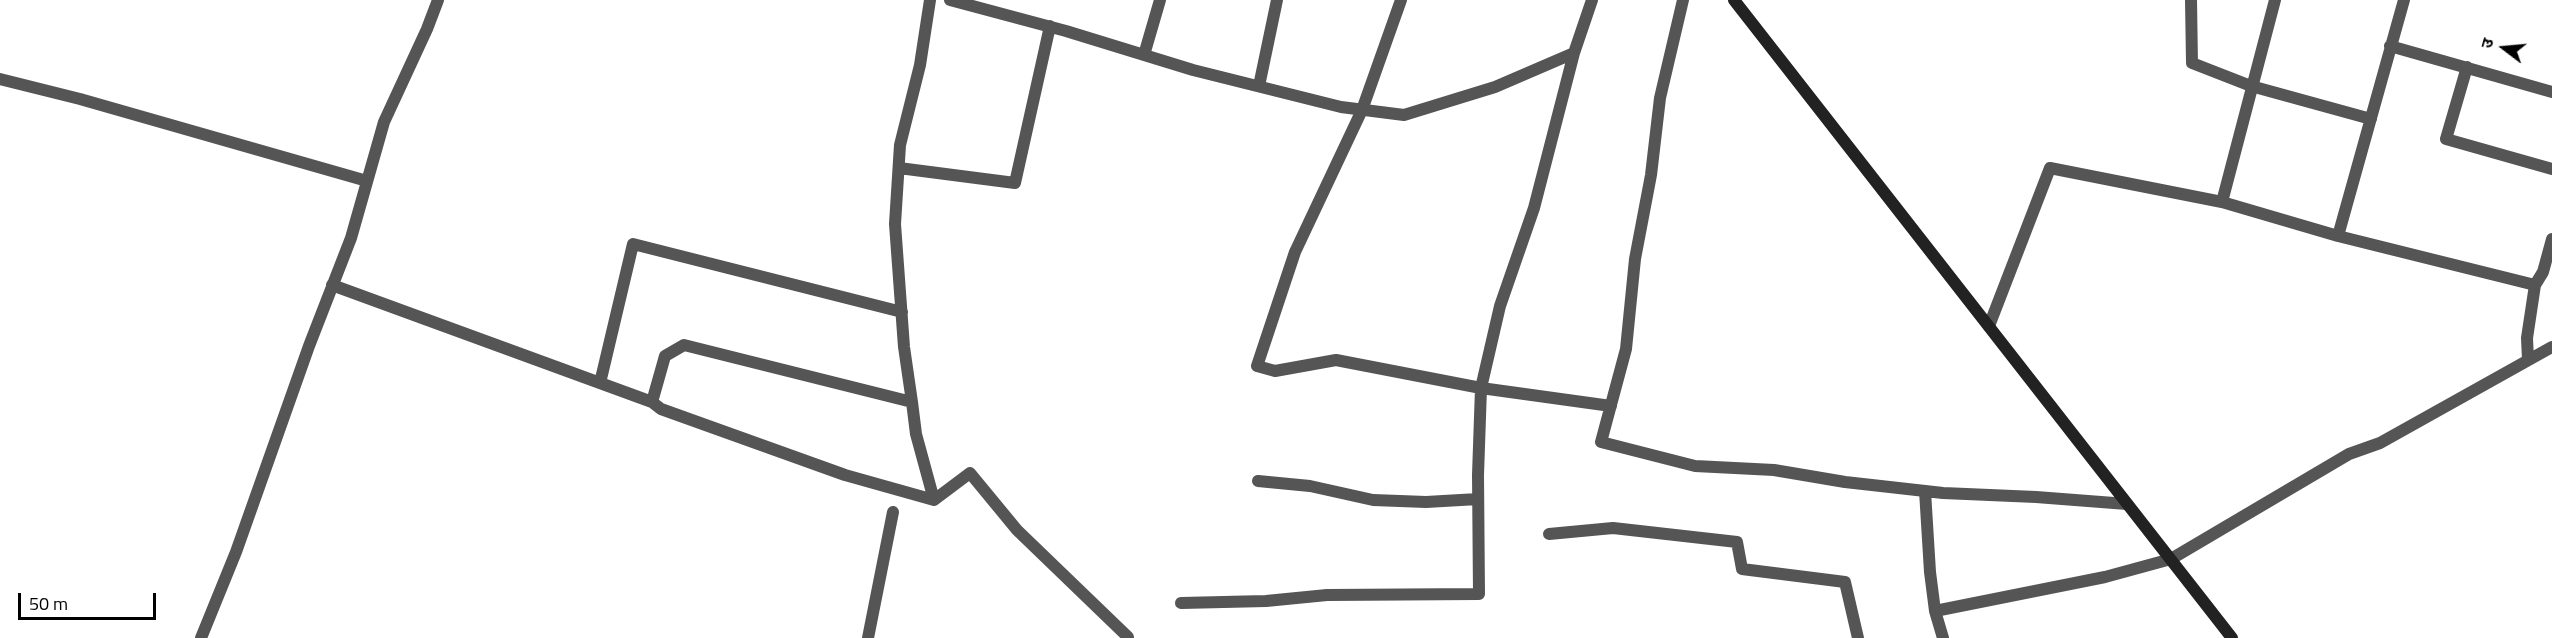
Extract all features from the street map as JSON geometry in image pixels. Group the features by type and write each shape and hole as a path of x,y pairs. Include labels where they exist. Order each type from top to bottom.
{"main road":[{"path":"1734,0 2232,638"}],"street":[{"path":"201,638 236,552 351,238 384,122 438,0"},
{"path":"930,0 920,65 900,145 895,224 916,434 934,500"},
{"path":"951,0 1050,26 1144,55 1341,107 1404,115 1496,87 1574,53"},
{"path":"1144,55 1160,0"},
{"path":"1259,86 1277,0"},
{"path":"1401,0 1362,110 1295,252 1257,366 1275,371 1336,360 1481,388 1611,405"},
{"path":"1181,603 1266,601 1379,594 1479,594 1478,499 1481,388 1500,306 1534,208 1574,53 1592,0"},
{"path":"1683,0 1660,98 1650,176 1635,259 1626,348 1601,442 1695,466 1774,470 1845,482 1925,491 2127,504"},
{"path":"2191,0 2192,63 2251,86 2370,119"},
{"path":"2222,202 2275,0"},
{"path":"2338,236 2404,0"},
{"path":"899,168 1015,183 1050,26"},
{"path":"2390,46 2552,92"},
{"path":"2467,67 2446,139 2552,169"},
{"path":"0,79 91,102 367,181"},
{"path":"1989,326 2050,168 2222,202 2338,236 2535,285"},
{"path":"2528,360 2527,338 2535,285 2543,272 2552,239"},
{"path":"600,383 633,244 902,312"},
{"path":"332,285 652,402 661,409 845,475 934,500"},
{"path":"652,402 665,356 684,345 912,402"},
{"path":"1935,611 2105,577 2171,560 2349,454 2380,442 2552,347"},
{"path":"934,500 970,473 1017,530 1128,637"},
{"path":"1258,481 1310,486 1373,500 1426,502 1478,499"},
{"path":"1925,491 1930,572 1935,611 1943,638"},
{"path":"868,638 892,512"},
{"path":"1549,534 1613,528 1737,542 1742,569 1845,582 1858,638"}]}
